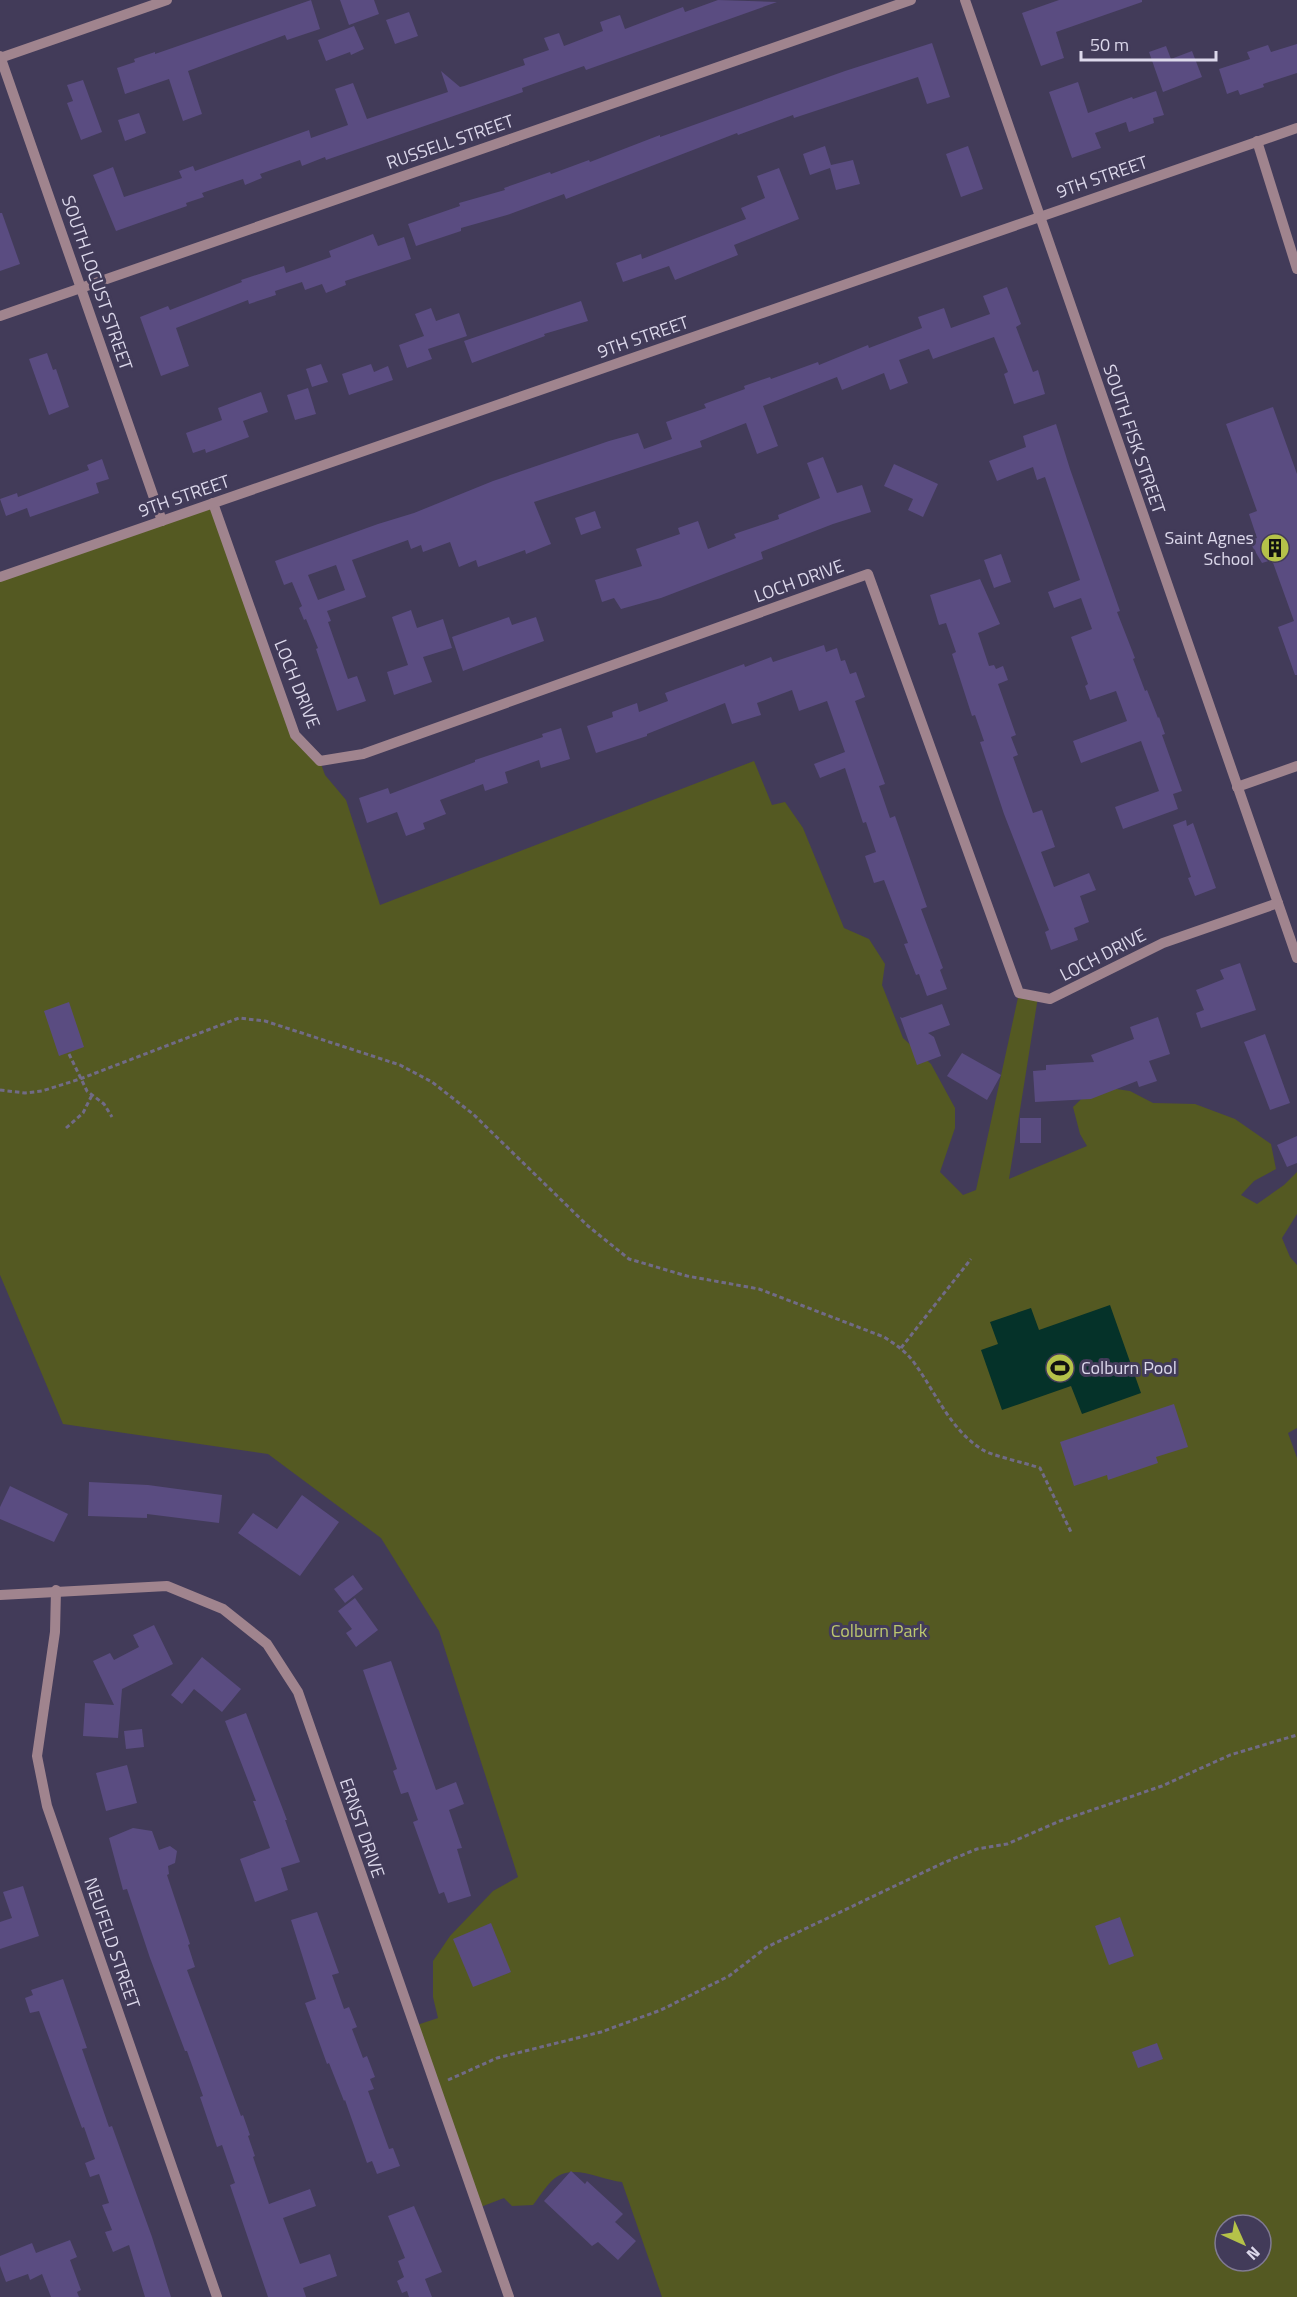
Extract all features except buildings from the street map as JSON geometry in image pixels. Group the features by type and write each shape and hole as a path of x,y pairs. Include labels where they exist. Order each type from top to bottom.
{"street":[{"path":"0,57 167,0"},
{"name":"RUSSELL STREET","path":"0,316 911,0"},
{"name":"SOUTH FISK STREET","path":"965,0 1297,958"},
{"name":"SOUTH LOCUST STREET","path":"0,57 162,521"},
{"name":"9TH STREET","path":"0,577 1297,128"},
{"path":"1257,141 1297,269"},
{"name":"LOCH DRIVE","path":"213,503 295,735 320,761 363,754 868,574 1019,993 1050,999 1163,943 1278,903"},
{"path":"1237,787 1297,766"},
{"name":"ERNST DRIVE","path":"0,1595 56,1590 167,1586 223,1609 267,1644 298,1692 509,2297"},
{"name":"NEUFELD STREET","path":"56,1590 55,1632 37,1756 47,1806 217,2297"}],"path":[{"path":"0,1090 26,1093 80,1079 239,1018 265,1021 400,1065 432,1082 473,1114 588,1226 628,1259 687,1276 759,1289 884,1337 901,1348 915,1362 952,1420 974,1444 985,1452 1040,1468 1072,1534"},
{"path":"69,1054 87,1091 104,1104 112,1117"},
{"path":"66,1128 83,1113 92,1095"},
{"path":"901,1348 971,1259"},
{"path":"435,2086 497,2058 601,2032 661,2010 729,1976 767,1947 805,1927 977,1849 1007,1844 1060,1821 1162,1786 1230,1755 1297,1735"}],"green space":[{"name":"Colburn Park","path":"213,503 295,734 320,761 325,775 346,800 380,905 754,761 772,805 785,802 803,828 844,928 869,939 885,964 882,985 903,1038 931,1064 955,1108 955,1128 940,1172 963,1195 976,1190 1019,993 1038,997 1009,1179 1087,1146 1080,1134 1073,1107 1095,1086 1130,1091 1153,1103 1195,1104 1235,1119 1271,1144 1276,1169 1254,1181 1241,1195 1257,1204 1284,1185 1297,1172 1297,1214 1282,1238 1290,1257 1297,1265 1297,1428 1288,1433 1297,1458 1297,2297 662,2297 622,2182 581,2173 565,2173 558,2176 544,2189 533,2205 512,2206 504,2198 478,2208 414,2026 438,2018 433,1997 433,1961 450,1936 493,1891 518,1877 439,1631 381,1538 268,1454 63,1424 0,1275 0,577"}],"shaded area":[{"name":"Colburn Pool","path":"1110,1305 1141,1393 1082,1414 1071,1386 1002,1410 981,1350 998,1344 990,1322 1031,1308 1039,1330"}],"place":[{"name":"Saint Agnes School","path":"1275,548"},
{"name":"Colburn Pool","path":"1060,1368"}]}
